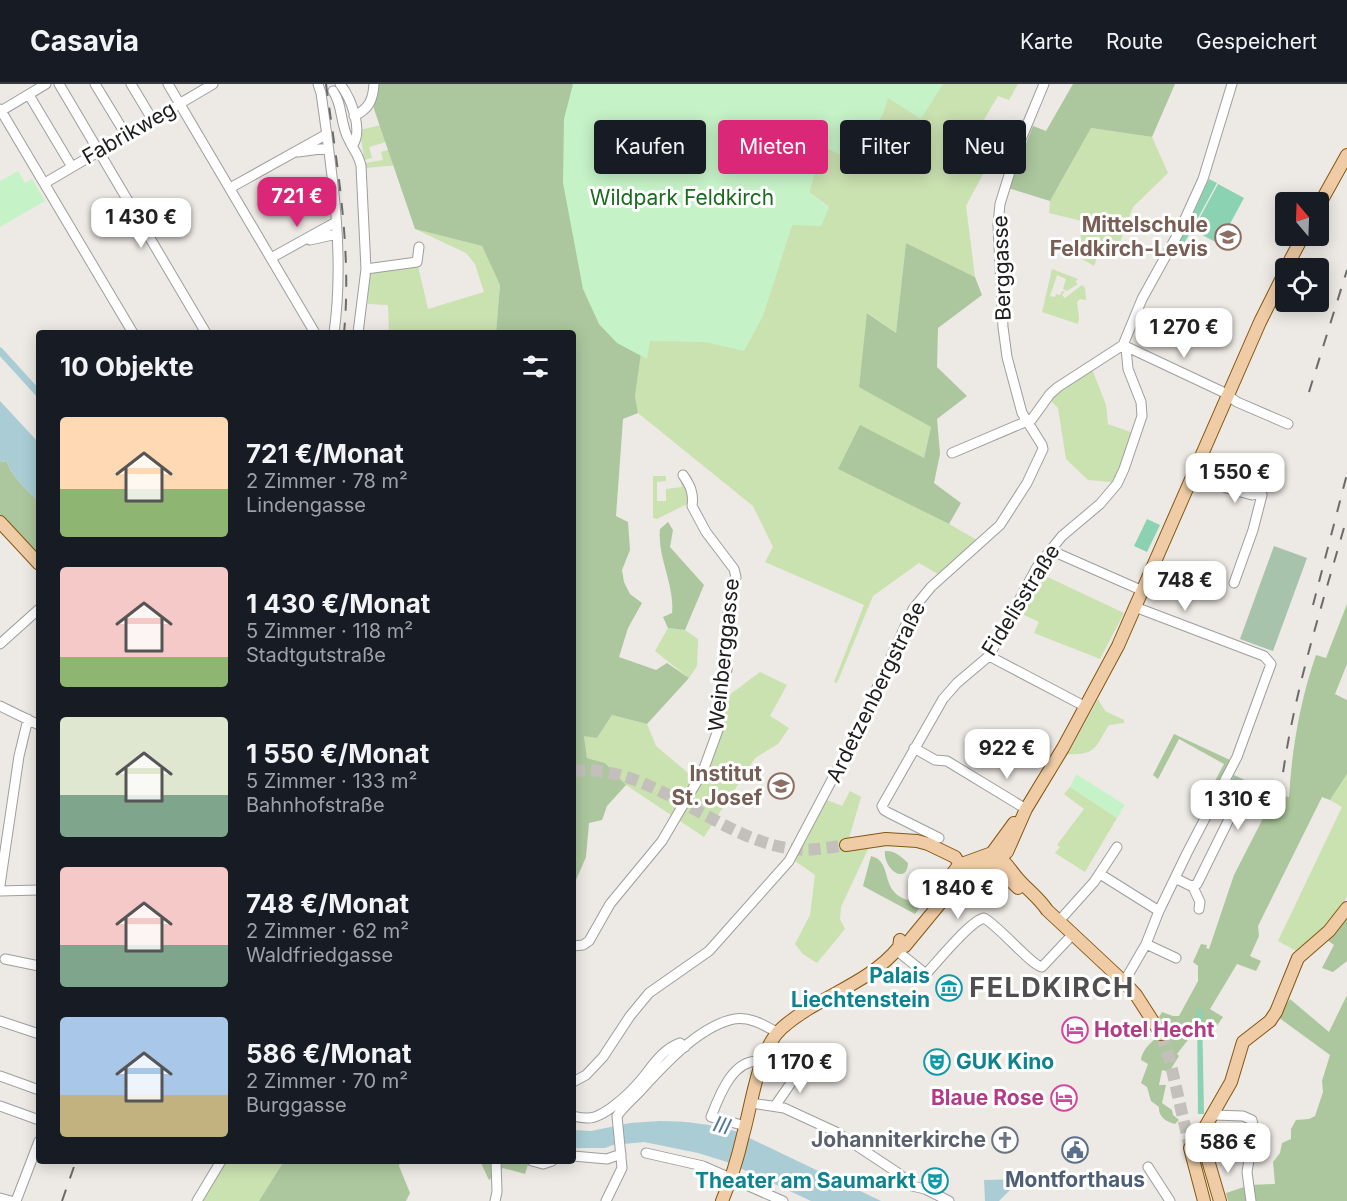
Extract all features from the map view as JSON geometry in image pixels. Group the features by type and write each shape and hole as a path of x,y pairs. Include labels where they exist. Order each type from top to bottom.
{"main road":[{"path":"1326,192 1347,155"},
{"path":"723,1201 763,1062 778,1033 804,1012 875,970 898,949 905,946 963,868 996,858 1026,809 1118,646 1275,293"},
{"path":"0,522 36,561"},
{"path":"846,845 886,838 912,840 928,844 955,857 963,868"},
{"path":"996,858 1034,903 1047,910 1124,982 1136,995 1158,1029"},
{"path":"1220,1201 1202,1137 1206,1125 1231,1082 1243,1042 1270,1021 1299,958 1339,920 1347,908"},
{"path":"1190,1148 1204,1201"}],"street":[{"path":"46,84 1,110 132,330"},
{"path":"59,84 204,330"},
{"path":"95,84 126,135"},
{"path":"131,84 152,119"},
{"path":"168,84 313,330"},
{"name":"Fabrikweg","path":"45,183 213,84"},
{"path":"318,84 327,134 337,234 338,291 334,330"},
{"path":"354,116 370,105 374,84"},
{"name":"Berggasse","path":"1026,421 1007,357 1003,327 998,215 1017,149 1044,84"},
{"path":"952,453 1017,423 1032,419 1058,387 1125,346 1142,299 1179,232 1206,173 1232,84"},
{"path":"337,87 349,101 354,116 357,138 352,146"},
{"path":"337,87 346,134 359,156 361,166 366,269 358,330"},
{"path":"29,94 72,167"},
{"path":"230,188 327,134"},
{"path":"293,152 328,148"},
{"path":"271,258 336,222"},
{"path":"301,242 337,234"},
{"path":"366,269 417,262 419,247"},
{"path":"1125,346 1237,402 1288,424"},
{"name":"Fidelisstraße","path":"909,824 883,809 883,803 943,699 957,683 989,656 1027,582 1050,550 1069,529 1109,494 1124,468 1143,410 1128,369 1125,346"},
{"name":"Ardetzenbergstraße","path":"576,1080 586,1075 603,1057 630,1016 649,993 709,951 789,861 844,758 913,609 931,587 997,528 1027,483 1043,449 1026,421"},
{"path":"1194,474 1223,484 1226,488 1252,495 1257,493 1262,495 1258,514 1234,583"},
{"name":"Weinberggasse","path":"576,946 589,941 616,896 662,842 703,771 718,730 727,669 728,611 736,578 734,569 706,532 692,506 694,497 692,490 682,475"},
{"path":"1050,550 1143,591"},
{"path":"1124,982 1146,944 1175,878 1239,753 1271,664 1264,656 1135,607"},
{"path":"0,644 36,612"},
{"path":"989,656 1086,706"},
{"path":"0,706 36,723"},
{"path":"0,885 19,756 28,719"},
{"path":"914,748 935,760 947,761 1026,809"},
{"path":"1193,886 1197,884 1235,807 1235,804 1217,796"},
{"path":"909,824 939,838"},
{"path":"909,824 912,840"},
{"path":"1059,921 1117,847"},
{"path":"1094,877 1160,911"},
{"path":"1175,878 1193,886 1200,902 1199,909"},
{"path":"0,891 36,890"},
{"path":"898,949 926,974 975,921 984,918 1006,934 1031,962 1042,967 1073,934"},
{"path":"1146,944 1176,958"},
{"path":"5,959 36,965"},
{"path":"606,1201 621,1172 617,1119 658,1070 685,1047 729,1020 758,1022 778,1033"},
{"path":"0,1021 36,1033"},
{"path":"576,1117 587,1119 600,1114 639,1082 668,1048 680,1043 685,1047"},
{"path":"745,1130 711,1117 727,1082 735,1072 751,1061 763,1062"},
{"path":"776,1107 793,1080 811,1068"},
{"path":"0,1076 36,1089"},
{"path":"751,1103 791,1111 837,1132 884,1163 912,1186 949,1201"},
{"path":"0,1106 36,1119"},
{"path":"1213,1115 1243,1116 1252,1120 1254,1130 1247,1172 1251,1201"},
{"path":"16,1201 36,1150"},
{"path":"576,1156 607,1159 620,1150"},
{"path":"646,1153 732,1173 783,1201"},
{"path":"197,1201 219,1164"},
{"path":"495,1201 496,1164"},
{"path":"1148,1167 1170,1201"},
{"path":"0,1197 11,1201"}],"green space":[{"path":"372,84 590,84 597,120 594,120 594,174 607,174 641,354 635,396 638,413 623,419 616,516 628,522 630,550 622,570 624,582 630,594 642,603 628,628 619,657 656,670 667,663 689,678 647,724 612,715 597,738 584,736 587,758 605,763 626,785 607,806 602,820 589,823 586,857 576,880 576,330 496,330 500,285 482,246 415,229 374,109"},
{"name":"Wildpark Feldkirch","path":"573,84 943,84 921,119 888,98 879,120 840,120 840,154 828,149 828,120 718,120 718,174 814,174 809,192 829,208 821,226 792,225 763,316 744,351 705,342 650,341 647,359 617,343 599,324 583,289 563,183 564,119"},
{"path":"841,84 1018,84 1009,100 998,96 984,120 943,120 943,174 983,174 966,206 975,277 906,243 896,333 868,313 859,386 931,427 924,459 838,469 977,540 938,574 919,563 873,596 837,683 834,682 864,605 765,562 773,547 753,506 638,413 635,396 641,354 577,213 763,315 792,225 829,207 809,192 814,174 828,174 828,128"},
{"path":"1073,84 1175,84 1152,137 1091,128 1050,201 1008,188 1014,174 1026,174 1026,143 1033,126 1046,131"},
{"path":"385,124 398,165 365,168 365,163 383,160 381,152 391,149 389,141 369,147 372,158 364,160 360,130"},
{"path":"1091,128 1152,137 1168,173 1133,207 1120,242 1104,238 1094,266 1079,257 1082,221 1049,213 1050,201"},
{"path":"18,171 25,183 32,179 45,201 0,227 0,181"},
{"path":"1209,179 1217,183 1180,251 1175,248"},
{"path":"1218,184 1244,198 1219,244 1193,230"},
{"path":"415,229 482,246 500,285 496,330 389,330 388,305 368,304 369,272 418,266 428,309 484,292 475,264 466,253"},
{"path":"906,243 975,277 982,295 938,328 937,367 967,396 937,419 940,454 934,483 961,503 949,524 838,469 860,425 924,458 931,427 859,387 867,313 896,333"},
{"path":"1052,269 1078,279 1075,282 1078,284 1067,291 1063,289 1066,279 1057,275 1050,296 1055,297 1056,294 1060,295 1062,291 1065,291 1062,295 1065,298 1082,285 1085,288 1086,300 1080,299 1077,302 1078,324 1042,312"},
{"path":"1092,369 1106,405 1108,424 1139,435 1122,483 1088,480 1066,459 1058,408 1050,400 1056,393"},
{"path":"0,460 7,461 16,478 36,499 36,561 0,522"},
{"path":"653,476 666,476 666,481 657,482 657,501 666,501 666,489 682,487 680,479 682,478 691,498 687,504 657,519 653,518"},
{"path":"1147,519 1160,525 1147,552 1134,546"},
{"path":"668,522 673,530 670,547 704,585 685,630 668,628 663,617 672,613 671,592 660,540 660,529"},
{"path":"1274,546 1307,558 1273,651 1240,639"},
{"path":"1039,573 1124,613 1100,659 1034,633 1039,622 1018,612"},
{"path":"1347,604 1347,664 1335,694 1347,700 1347,774 1330,800 1322,797 1258,926 1259,936 1250,956 1261,961 1256,971 1237,964 1210,1009 1223,1017 1213,1031 1206,1027 1191,1036 1177,1054 1179,1056 1169,1072 1162,1070 1159,1085 1166,1085 1162,1103 1172,1110 1173,1115 1179,1120 1175,1124 1172,1123 1162,1116 1159,1107 1151,1101 1147,1087 1141,1083 1148,1064 1141,1060 1142,1055 1166,1027 1159,1017 1162,1012 1179,1016 1198,981 1198,966 1193,962 1201,944 1207,945 1206,948 1209,949 1234,875 1275,795 1289,797 1298,725 1310,672 1316,655 1326,658"},
{"path":"668,628 685,630 698,639 697,666 689,678 655,651"},
{"path":"760,672 787,685 770,716 789,728 778,744 755,758 704,837 626,785 605,763 587,758 584,735 597,738 612,715 647,724 656,746 694,778 711,742 720,702"},
{"path":"1098,699 1105,711 1124,720 1124,723 1109,725 1090,751 1068,754"},
{"path":"1174,734 1230,760 1207,805 1203,803 1224,764 1179,739 1158,779 1153,775"},
{"path":"1076,774 1125,805 1117,818 1070,787"},
{"path":"1347,774 1347,896 1332,920 1296,951 1278,941 1342,807 1330,800"},
{"path":"1234,775 1264,789 1255,812 1223,796"},
{"path":"1070,787 1117,818 1085,872 1055,853 1060,847 1057,845 1084,809 1064,794"},
{"path":"850,791 861,797 847,845 869,847 841,907 840,919 845,929 817,963 803,954 795,944 810,915 815,875 795,861 827,800 842,806"},
{"path":"885,851 895,853 908,863 904,873 900,874 891,869 885,858"},
{"path":"871,856 883,865 890,885 901,897 912,901 930,885 935,885 915,914 863,886"},
{"path":"1347,914 1347,961 1333,972 1322,968 1334,945 1326,939"},
{"path":"1347,995 1347,1201 1228,1201 1226,1193 1250,1185 1275,1184 1273,1162 1280,1153 1282,1143 1291,1139 1291,1129 1296,1120 1315,1116 1323,1092 1322,1081 1330,1055 1278,1017 1290,999 1329,1032"},
{"path":"1197,1009 1202,1009 1204,1114 1198,1114"},
{"path":"219,1164 282,1164 259,1201 197,1201"},
{"path":"282,1164 399,1164 410,1193 406,1201 259,1201"},
{"path":"481,1164 528,1164 525,1174 503,1168 489,1180"}],"water":[{"path":"0,401 36,440 36,499 16,478 7,461 0,460"},
{"path":"660,1121 698,1123 735,1131 881,1201 811,1201 727,1162 698,1153 644,1142 605,1148 576,1148 576,1130 591,1131 630,1123"},
{"path":"1023,1179 1023,1187 1011,1189 999,1201 985,1201 984,1180"}],"waterway":[{"path":"0,351 36,391"}],"tunnel":[{"path":"576,771 601,771 628,778 654,788 733,830 760,841 802,850 846,845"},
{"path":"1161,1034 1170,1061 1190,1148"}],"railway":[{"path":"326,84 345,239 344,330"},
{"path":"1309,392 1347,270"},
{"path":"1313,605 1347,474"},
{"path":"1280,796 1299,690 1347,517"},
{"path":"62,1201 75,1164"}],"place":[{"name":"Mittelschule Feldkirch-Levis","path":"1228,237"},
{"name":"Institut St. Josef","path":"781,786"},
{"name":"Palais Liechtenstein","path":"949,988"},
{"name":"Hotel Hecht","path":"1075,1030"},
{"name":"GUK Kino","path":"937,1062"},
{"name":"Blaue Rose","path":"1064,1098"},
{"name":"Johanniterkirche","path":"1005,1140"},
{"name":"Montforthaus","path":"1075,1150"},
{"name":"Theater am Saumarkt","path":"935,1181"}],"district":[{"name":"FELDKIRCH","path":"1052,988"}],"water label":[{"name":"Ill","path":"722,1125"}]}
